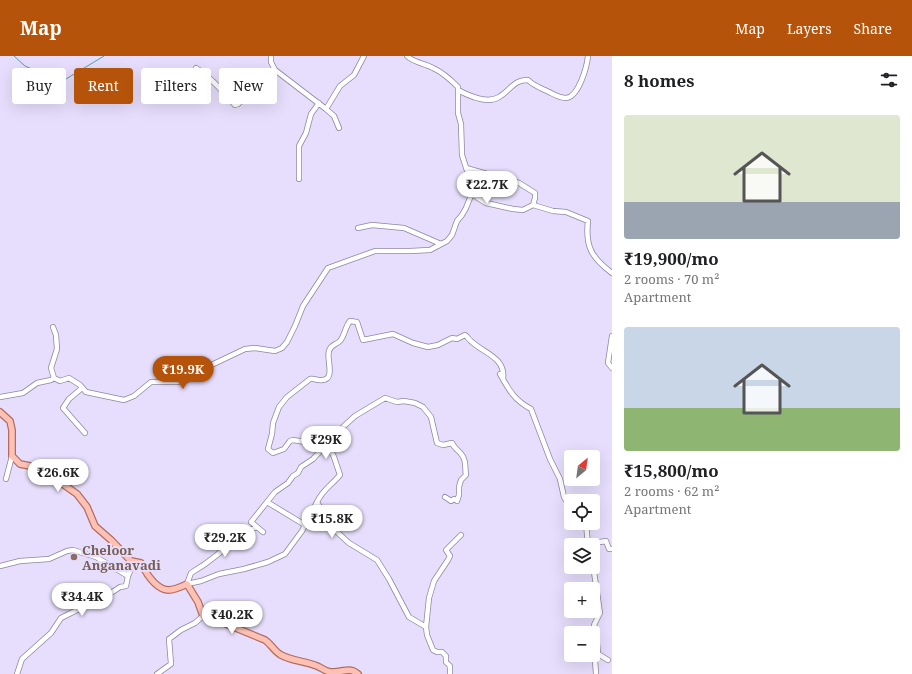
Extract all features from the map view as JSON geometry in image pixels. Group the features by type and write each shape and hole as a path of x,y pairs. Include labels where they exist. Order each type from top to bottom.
{"main road":[{"path":"0,412 10,421 12,430 12,456 20,464 40,468 77,494 87,507 95,526 131,561 141,563 146,573 158,586 167,590 187,584 198,602 203,616 214,618 219,622 264,640 270,644 274,650 286,657 306,662 332,672 354,670 358,674"}],"street":[{"path":"271,56 271,62 274,68"},
{"path":"326,109 340,86 354,75 364,56"},
{"path":"53,327 56,335 57,349 51,368 54,378 60,381 69,378 77,382 86,392 124,400 134,396 151,382 180,382 187,380 203,369 245,349 255,348 276,351 282,348 287,342 295,326 302,306 328,268 375,251 430,250 447,241 452,235 455,224 466,208 472,188 460,143 461,124 458,113 458,88 450,79 433,67 418,63 407,56"},
{"path":"458,90 466,94 489,100 499,97 520,80 528,80 534,86 558,97 567,98 573,96 578,88 588,56"},
{"path":"277,72 334,116 339,128"},
{"path":"211,81 219,89"},
{"path":"299,179 299,146 306,133 311,114 319,103"},
{"path":"466,168 519,183 535,193 535,198 533,204 524,210 513,210 486,203 471,195"},
{"path":"478,198 490,195 497,190 504,189"},
{"path":"533,204 552,211 566,212 588,222 588,244 592,255 612,273"},
{"path":"358,228 372,225 404,228 441,244"},
{"path":"322,449 318,444 293,440 290,441 284,449 276,452 273,453 268,449 273,423 279,407 287,397 310,379 321,381 327,378 331,369 328,352 332,345 339,342 350,322 357,322 363,340 393,334 413,343 428,347 438,345 452,338 457,339 465,335 472,343 489,353 494,358 503,370 503,379"},
{"path":"612,336 608,363 612,368"},
{"path":"500,374 514,397 521,404 531,409 550,459 560,479 564,497"},
{"path":"0,397 24,393 37,383 54,378"},
{"path":"82,388 69,399 63,408 85,433"},
{"path":"264,532 251,522 275,492 298,473 301,467 313,459 355,416 385,398 397,402 410,401 419,404 431,417 437,443 443,445 452,443 456,450 461,454 464,459 466,475 461,480 459,498 457,501 454,499 451,501 445,497"},
{"path":"187,584 201,581 219,574 244,570 268,562 285,554 305,525 322,494 329,484 340,475 334,457 327,443"},
{"path":"6,479 12,456"},
{"path":"267,502 305,525"},
{"path":"317,502 337,532 349,543 377,560 409,617 426,627"},
{"path":"187,584 191,573 228,546 242,531 257,527"},
{"path":"450,674 450,666 446,662 446,656 442,652 433,650 428,635 426,627 428,598 434,581 450,556 446,550 461,535"},
{"path":"600,542 606,541 610,549 612,549"},
{"path":"0,566 20,561 49,558 73,550 96,557 128,576"},
{"path":"17,674 22,659 51,634 60,618 120,587 126,586 128,576 134,562"},
{"path":"594,574 600,613 594,626"},
{"path":"157,674 170,664 169,639 180,630 195,623 203,616"},
{"path":"600,655 608,660"},
{"path":"595,662 596,674"}],"waterway":[{"path":"14,56 25,66 61,82 104,56"}],"place":[{"name":"Cheloor Anganavadi","path":"74,557"}]}
